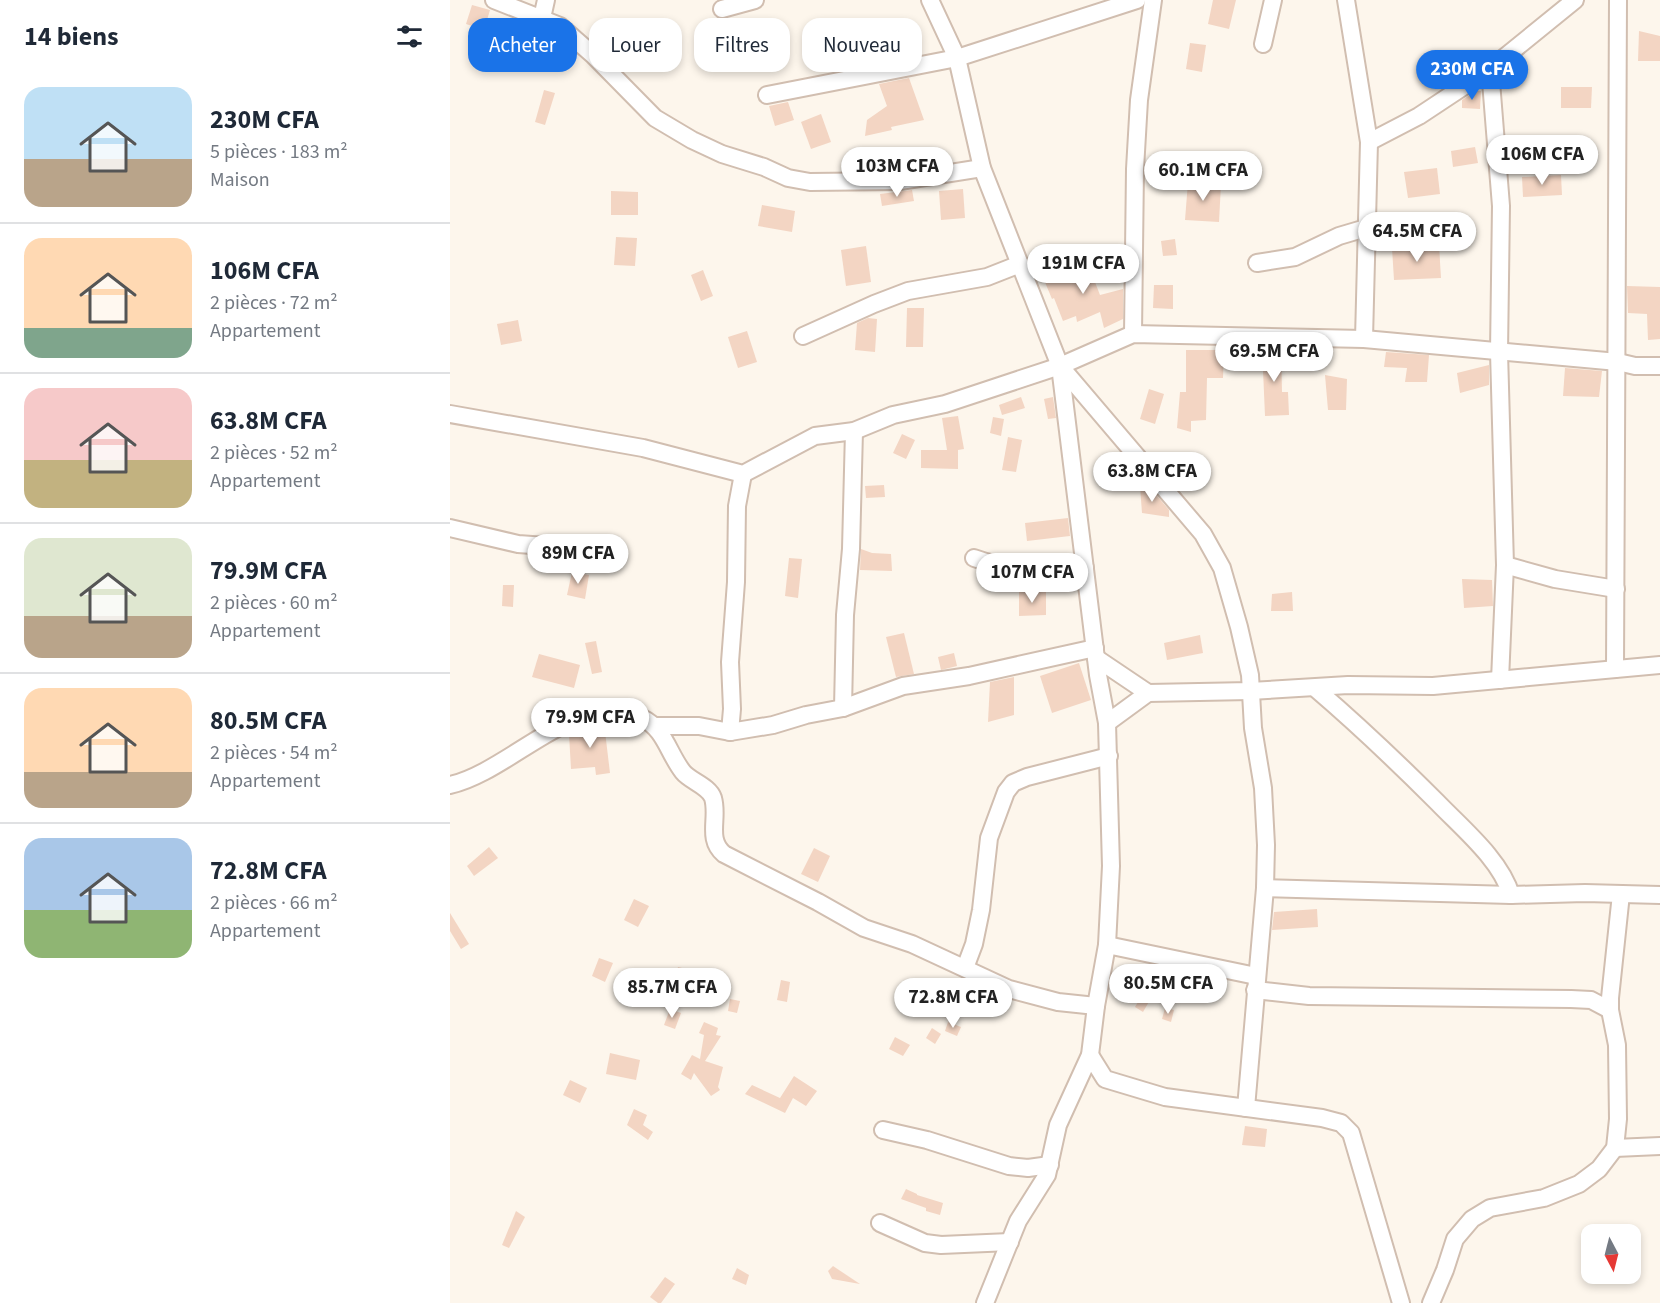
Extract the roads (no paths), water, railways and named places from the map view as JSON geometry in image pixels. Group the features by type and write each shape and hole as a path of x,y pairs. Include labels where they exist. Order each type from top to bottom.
{"street":[{"path":"494,0 542,18 546,0"},
{"path":"722,9 755,0"},
{"path":"930,0 957,58 982,168 1060,366 1095,653 1107,723 1109,756 1111,866 1107,945 1090,1055 1058,1125 1047,1175 1018,1221 985,1303"},
{"path":"767,95 957,58 1137,0"},
{"path":"1133,334 1139,100 1153,0"},
{"path":"1263,44 1273,0"},
{"path":"1346,0 1369,142 1364,339"},
{"path":"1369,142 1419,116 1490,69 1575,0"},
{"path":"1616,669 1618,0"},
{"path":"577,40 655,118 692,140 788,178 810,182 900,182 982,168"},
{"path":"1490,69 1501,206 1498,352 1505,565 1500,680"},
{"path":"1257,263 1295,257 1339,236 1366,228"},
{"path":"803,336 908,291 987,277 1020,264"},
{"path":"450,414 643,448 743,474 815,436 854,431 893,415 945,404 1060,366 1133,334 1364,339 1618,362 1635,366 1660,366"},
{"path":"1060,366 1203,534 1222,568 1239,627 1250,675 1253,728 1263,788 1266,845 1246,1108"},
{"path":"843,708 854,431"},
{"path":"730,732 732,709 730,662 736,592 737,507 743,474"},
{"path":"450,528 518,544 546,546 576,559 601,563"},
{"path":"974,558 989,564 1041,569 1085,568"},
{"path":"1505,565 1555,579 1616,589"},
{"path":"655,726 699,726 730,732 773,725 843,708 903,686 1095,653 1148,693"},
{"path":"1107,723 1148,693 1250,691 1348,685 1433,686 1660,665"},
{"path":"1316,688 1370,736 1472,837 1499,868 1508,883 1511,895"},
{"path":"450,785 491,769 564,725 598,713 626,713 642,718 655,726 684,773 712,796 715,842 724,854 864,928 912,944 1009,989 1058,1002 1096,1006"},
{"path":"965,968 974,944 981,910 989,838 1006,792 1013,783 1027,777 1109,756"},
{"path":"1264,888 1511,895 1660,895"},
{"path":"1431,1303 1455,1239 1472,1219 1490,1208 1544,1198 1579,1184 1599,1169 1615,1148 1618,1119 1617,1045 1610,1010 1621,894"},
{"path":"1107,945 1309,996 1571,999 1591,1000 1610,1010"},
{"path":"1090,1055 1104,1079"},
{"path":"1079,1080 1104,1079 1165,1097 1322,1118 1341,1123 1351,1133 1401,1303"},
{"path":"883,1130 927,1140 1009,1166 1028,1168 1050,1165"},
{"path":"1615,1148 1660,1146"},
{"path":"880,1223 924,1243 941,1245 1010,1242"}]}
